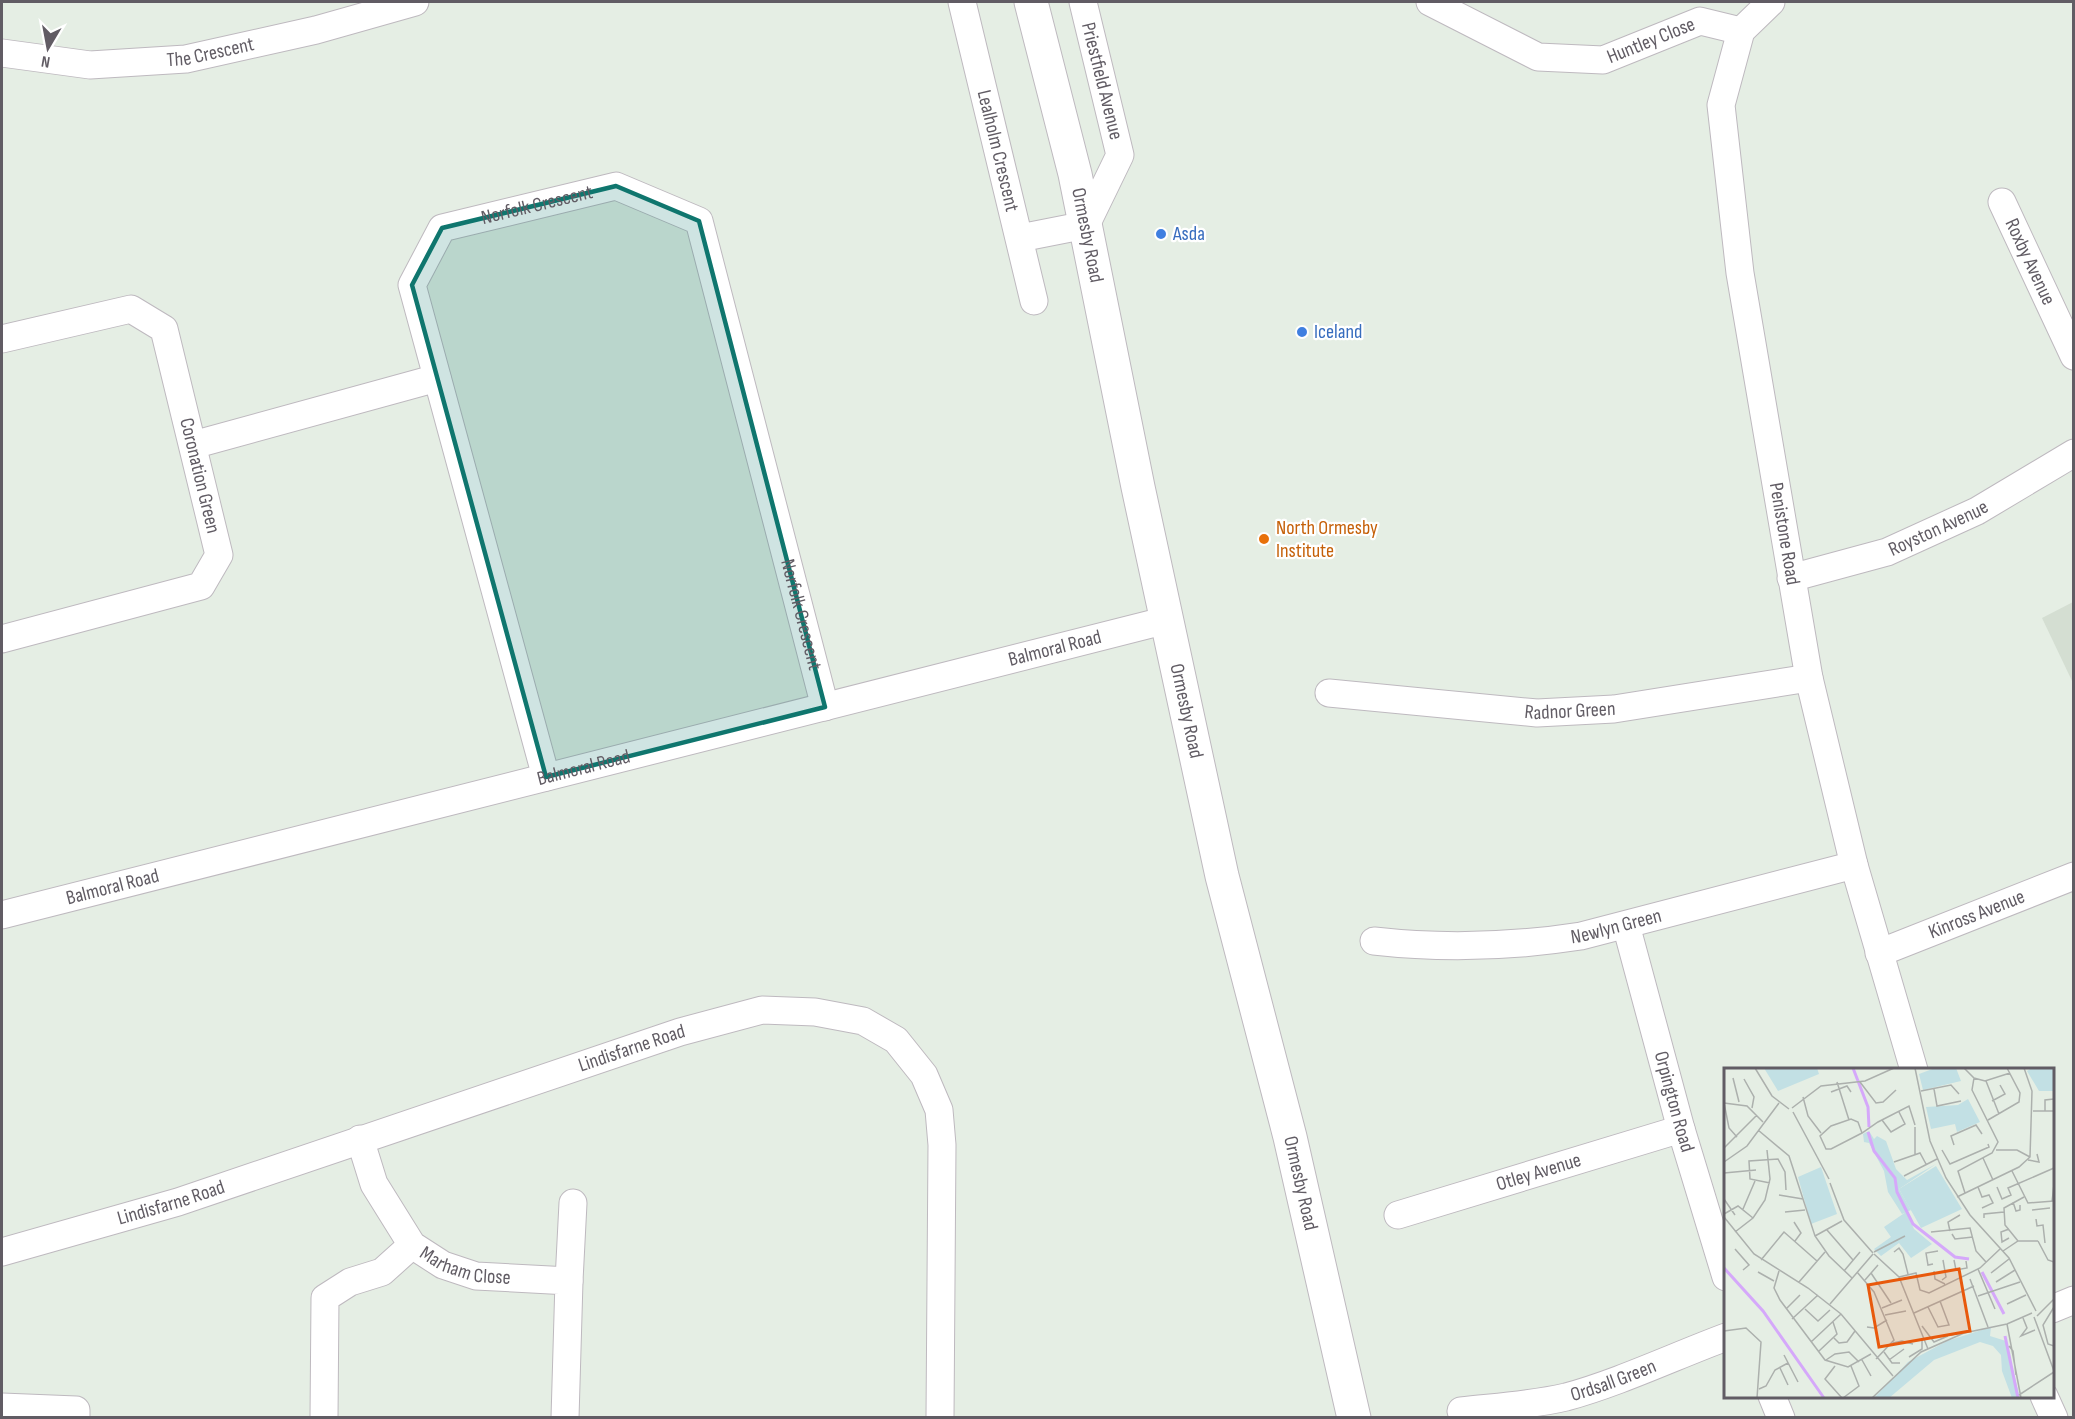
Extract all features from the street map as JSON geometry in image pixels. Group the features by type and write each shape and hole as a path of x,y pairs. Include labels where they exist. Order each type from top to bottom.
{"street":[{"name":"The Crescent","path":"2,53 90,65 186,59 316,30 415,2"},
{"name":"Lealholm Crescent","path":"962,2 1034,301"},
{"name":"Ormesby Road","path":"1031,2 1075,174 1138,487 1222,876 1292,1148 1354,1418"},
{"name":"Priestfield Avenue","path":"1083,2 1120,155 1086,225"},
{"name":"Huntley Close","path":"1430,2 1538,57 1603,60 1700,21 1741,31"},
{"path":"1741,31 1771,2"},
{"name":"Penistone Road","path":"1741,31 1721,105 1740,273 1809,678 1854,865 1913,1068"},
{"name":"Norfolk Crescent","path":"546,777 412,285 442,228 616,186 699,221 825,707"},
{"name":"Roxby Avenue","path":"2002,202 2073,356"},
{"path":"1020,238 1086,225"},
{"name":"Coronation Green","path":"2,339 131,309 164,329 219,555 201,586 2,639"},
{"path":"194,446 437,378"},
{"name":"Royston Avenue","path":"1791,578 1887,552 1977,511 2073,453"},
{"name":"Balmoral Road","path":"2,915 1167,620"},
{"name":"Radnor Green","path":"1329,693 1537,713 1614,709 1809,678"},
{"name":"Newlyn Green","path":"1374,941 1413,946 1490,947 1581,936 1854,865"},
{"name":"Kinross Avenue","path":"1879,953 2073,876"},
{"name":"Orpington Road","path":"1626,925 1681,1129 1724,1274"},
{"name":"Lindisfarne Road","path":"2,1252 178,1202 680,1032 762,1010 815,1012 863,1021 896,1040 924,1075 939,1110 942,1145 940,1415"},
{"name":"Otley Avenue","path":"1398,1215 1681,1129"},
{"name":"Marham Close","path":"360,1139 374,1184 412,1245 443,1265 476,1276 569,1281"},
{"path":"565,1418 573,1203"},
{"path":"324,1418 325,1298 350,1282 382,1272 412,1245"},
{"path":"2054,1308 2073,1300"},
{"name":"Ordsall Green","path":"1461,1411 1531,1404 1567,1396 1724,1336"},
{"path":"1773,1398 1781,1418"},
{"path":"2045,1398 2054,1418"},
{"path":"2,1407 76,1410 76,1418"}],"highlighted area":[{"path":"616,186 699,221 825,707 546,777 412,285 442,228"}],"shaded area":[{"path":"2073,602 2073,683 2042,618"}],"place":[{"name":"Asda","path":"1161,234"},
{"name":"Iceland","path":"1302,332"},
{"name":"North Ormesby Institute","path":"1264,539"}]}
